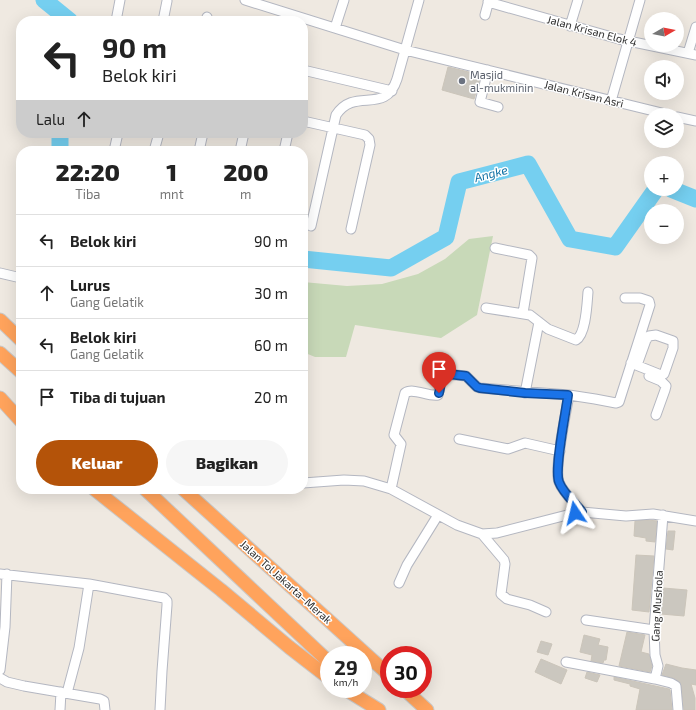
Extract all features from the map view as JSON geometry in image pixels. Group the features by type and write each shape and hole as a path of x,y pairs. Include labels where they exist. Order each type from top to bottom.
{"highway":[{"path":"0,320 16,335"},
{"path":"0,353 16,367"},
{"path":"0,398 16,415"},
{"path":"100,494 221,590 289,648 320,671"},
{"path":"150,494 320,654"},
{"name":"Jalan Tol Jakarta–Merak","path":"189,494 380,667"},
{"path":"360,698 380,710"},
{"path":"367,698 380,710"},
{"path":"413,698 426,710"}],"street":[{"path":"117,16 120,0"},
{"name":"Jalan Krisan Asri","path":"245,0 296,16"},
{"path":"335,28 344,0"},
{"path":"311,226 336,116 341,109 353,102 386,97 392,91 397,79 419,0"},
{"path":"570,26 578,0"},
{"path":"611,100 640,0"},
{"path":"163,16 167,1"},
{"path":"485,15 489,1"},
{"name":"Jalan Krisan Elok 4","path":"489,1 512,4 570,26 629,41 692,54"},
{"name":"Jalan Krisan Asri","path":"308,20 405,50 644,108"},
{"path":"692,54 696,27"},
{"path":"488,70 480,102 498,107"},
{"path":"308,71 392,91"},
{"path":"684,118 696,121"},
{"path":"308,122 365,135 369,139 370,145 351,229"},
{"path":"495,248 529,255 532,258 523,313"},
{"path":"0,273 16,277"},
{"path":"486,308 534,316 548,329 578,340 582,334 585,320 588,292"},
{"path":"391,489 402,444 395,438 394,435 405,393 410,391 433,396 438,395 442,378 445,374 466,376 480,388 525,393 568,395 617,403 619,402 632,366 650,304 649,301 643,298 625,298"},
{"path":"525,393 539,322"},
{"path":"656,335 673,341 673,348 664,374 661,375 632,366 649,336 656,335"},
{"path":"632,366 666,386 656,415"},
{"path":"568,395 560,451 558,472 559,482 582,512"},
{"path":"459,439 508,449 525,443 560,451"},
{"path":"308,483 354,480 364,481 391,489 457,525 482,534 497,533 582,512 619,516 648,513 696,521"},
{"path":"399,583 407,565 438,515"},
{"name":"Gang Mushola","path":"654,679 658,666 655,655 654,630 663,515"},
{"path":"482,534 505,562 501,594 507,599 530,604 546,612"},
{"path":"0,670 5,627 4,574 89,584 160,597 167,601 160,710"},
{"path":"60,710 64,693 80,648 89,584"},
{"path":"586,620 654,630"},
{"path":"566,662 671,683 676,686 678,710"},
{"path":"0,678 7,682 24,686 100,699 104,701 105,710"}],"green space":[{"path":"493,236 477,315 441,338 355,325 346,357 315,357 308,354 308,282 347,286 382,284 418,274 445,259 469,239"}],"building":[{"name":"Masjid al-mukminin","path":"448,67 481,75 474,99 442,90"},
{"path":"635,521 657,521 655,542 646,541 646,538 634,536"},
{"path":"668,531 675,531 673,550 666,549"},
{"path":"636,555 654,556 649,612 632,610"},
{"path":"663,588 687,590 684,616 661,614"},
{"path":"627,632 645,635 641,652 649,654 652,666 650,672 619,666"},
{"path":"584,635 600,639 598,645 608,647 606,660 604,660 603,663 591,661 592,655 580,652"},
{"path":"541,641 552,644 548,655 537,652"},
{"path":"541,659 567,670 561,684 535,672"},
{"path":"666,664 696,670 696,685 691,684 695,698 695,710 684,710 681,683 674,678 662,675"},
{"path":"587,672 600,675 597,682 585,678"},
{"path":"614,677 669,689 672,710 636,710 640,689 630,686 630,684 614,680"}],"waterway":[{"name":"Angke","path":"44,0 64,16"},
{"name":"Angke","path":"60,138 60,146"},
{"name":"Angke","path":"308,260 391,268 446,237 459,182 528,164 570,239 615,247 651,196"},
{"name":"Angke","path":"684,194 696,199"}],"place":[{"name":"Masjid al-mukminin","path":"462,81"}],"route":[{"path":"439,393 442,378 445,374 448,374 466,376 480,388 525,393 568,395 558,477 561,486 582,512 575,513"}]}
